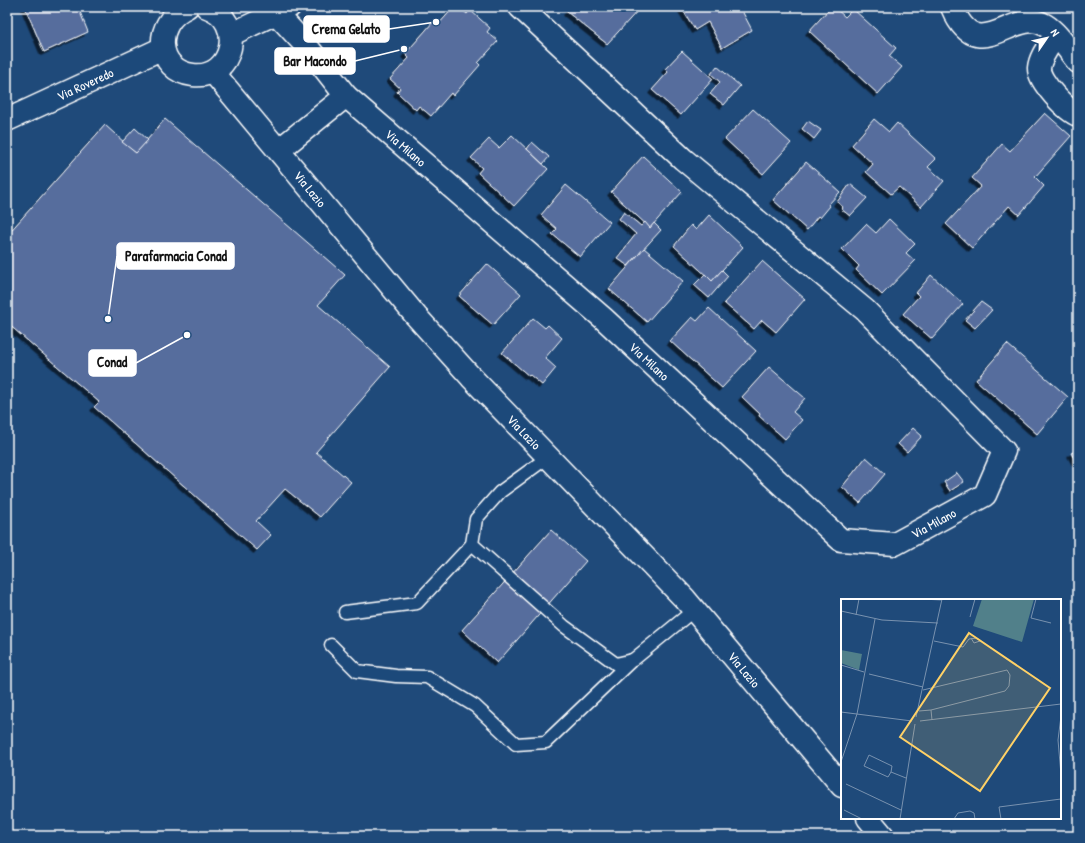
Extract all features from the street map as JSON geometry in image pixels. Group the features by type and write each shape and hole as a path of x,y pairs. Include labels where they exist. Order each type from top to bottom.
{"street":[{"path":"179,8 164,28 162,38 163,48 167,58 182,72 192,75 203,75 213,72 222,65 229,56 232,45 229,27 219,13 207,7"},
{"name":"Via Milano","path":"275,9 346,96 603,318 840,540 895,544 985,495 1004,452 865,310 683,159 520,7"},
{"path":"952,7 957,20 971,33 988,36 1027,20 1044,25 1056,35 1078,62"},
{"path":"229,27 275,9"},
{"path":"1056,35 1044,54 1038,69 1042,80 1057,98 1073,114 1078,115"},
{"name":"Via Roveredo","path":"7,120 163,48"},
{"name":"Via Lazio","path":"213,72 416,316 472,377 694,610 841,785"},
{"path":"279,150 346,96"},
{"path":"869,819 883,836"}],"lane":[{"path":"345,612 417,603 472,544 476,519 500,492 548,457"},
{"path":"472,544 564,626 616,664 633,660"},
{"path":"331,645 357,671 396,676 427,677 475,706 516,744 546,742 633,660 694,610"}],"building":[{"path":"25,7 78,7 88,32 44,52"},
{"path":"454,7 459,7 467,14 470,10 490,28 487,32 498,41 478,63 480,65 453,96 451,93 431,116 419,106 416,110 397,92 400,88 390,79 409,58 405,54 433,22 437,26"},
{"path":"571,7 641,7 607,44 567,12"},
{"path":"681,7 740,7 752,30 722,48 708,22 695,30"},
{"path":"831,7 834,7 845,17 853,9 896,48 889,56 902,67 878,94 809,31"},
{"path":"682,51 713,79 681,115 652,90 668,72 665,69"},
{"path":"717,66 740,86 724,105 710,94 720,82 711,74"},
{"path":"753,109 791,143 763,174 725,139"},
{"path":"1045,113 1071,136 1035,177 1044,186 1019,215 1009,206 972,248 946,224 981,186 972,178 1002,144 1010,151"},
{"path":"165,119 345,275 318,305 390,367 316,452 351,482 320,517 285,489 256,521 271,535 257,550 94,407 99,402 7,323 7,235 105,125 136,153"},
{"path":"874,119 889,132 897,123 936,159 928,167 944,181 921,207 899,187 891,194 866,172 873,164 852,145"},
{"path":"808,121 821,130 814,139 802,129"},
{"path":"135,128 148,140 136,153 122,142"},
{"path":"512,135 548,169 514,206 478,173 482,168 471,158 489,139 499,148"},
{"path":"532,142 549,157 543,164 527,149"},
{"path":"643,156 682,192 650,228 611,192"},
{"path":"806,162 840,192 828,205 830,206 820,218 818,216 807,230 773,200"},
{"path":"850,184 867,198 850,216 841,209 843,207 837,202"},
{"path":"566,185 610,222 580,257 552,234 557,229 541,215"},
{"path":"624,212 641,226 645,222 650,228 654,223 661,230 628,266 617,258 636,234 619,219"},
{"path":"709,215 743,247 712,281 674,246 691,225 696,230"},
{"path":"889,219 915,244 906,253 915,261 882,295 856,270 859,266 842,249 866,224 876,233"},
{"path":"644,248 683,281 647,322 609,289"},
{"path":"762,261 805,299 776,332 762,320 754,329 724,303"},
{"path":"487,264 521,294 493,325 459,296"},
{"path":"722,270 728,276 709,298 694,285 705,274 712,281"},
{"path":"931,275 963,304 932,339 903,314 919,296 916,293"},
{"path":"981,302 992,310 975,328 965,320"},
{"path":"709,308 756,351 722,388 670,341 692,317 697,321"},
{"path":"533,318 545,328 548,325 562,338 545,358 556,368 542,385 502,353"},
{"path":"1007,344 1068,397 1037,434 976,380"},
{"path":"769,367 805,398 793,412 802,420 785,439 759,416 760,414 742,397"},
{"path":"913,428 922,436 907,452 898,444"},
{"path":"1078,450 1078,461 1076,462 1071,453"},
{"path":"866,457 885,474 860,503 842,487"},
{"path":"957,473 964,482 950,491 944,482"},
{"path":"551,530 586,561 497,663 462,630"}],"place":[{"name":"Crema Gelato","path":"436,22"},
{"name":"Bar Macondo","path":"404,49"},
{"name":"Parafarmacia Conad","path":"108,319"},
{"name":"Conad","path":"187,335"}]}
